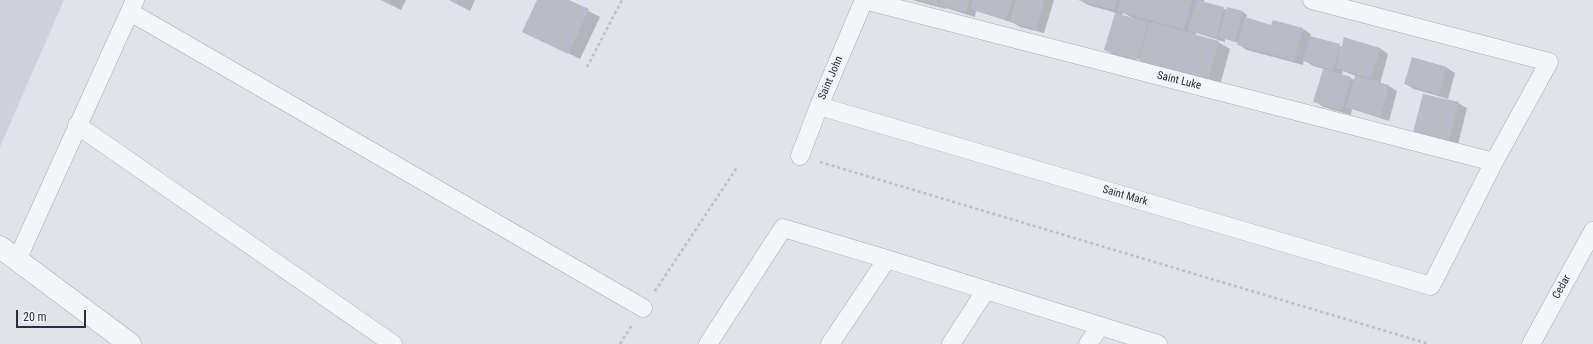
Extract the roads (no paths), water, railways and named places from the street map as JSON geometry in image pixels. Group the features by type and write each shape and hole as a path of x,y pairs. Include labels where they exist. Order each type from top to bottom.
{"street":[{"name":"Saint Luke","path":"864,0 1494,162"},
{"name":"Saint John","path":"800,156 819,106 864,0"},
{"path":"1312,0 1549,62 1494,162"},
{"path":"129,344 8,254 77,125 133,6 644,308"},
{"name":"Saint Mark","path":"819,106 1431,286 1494,162"},
{"path":"77,125 393,344"},
{"path":"708,344 783,228 1158,344"},
{"name":"Cedar","path":"1530,344 1593,231"},
{"path":"830,344 887,259"},
{"path":"951,344 986,290"},
{"path":"1088,344 1100,326"}]}
